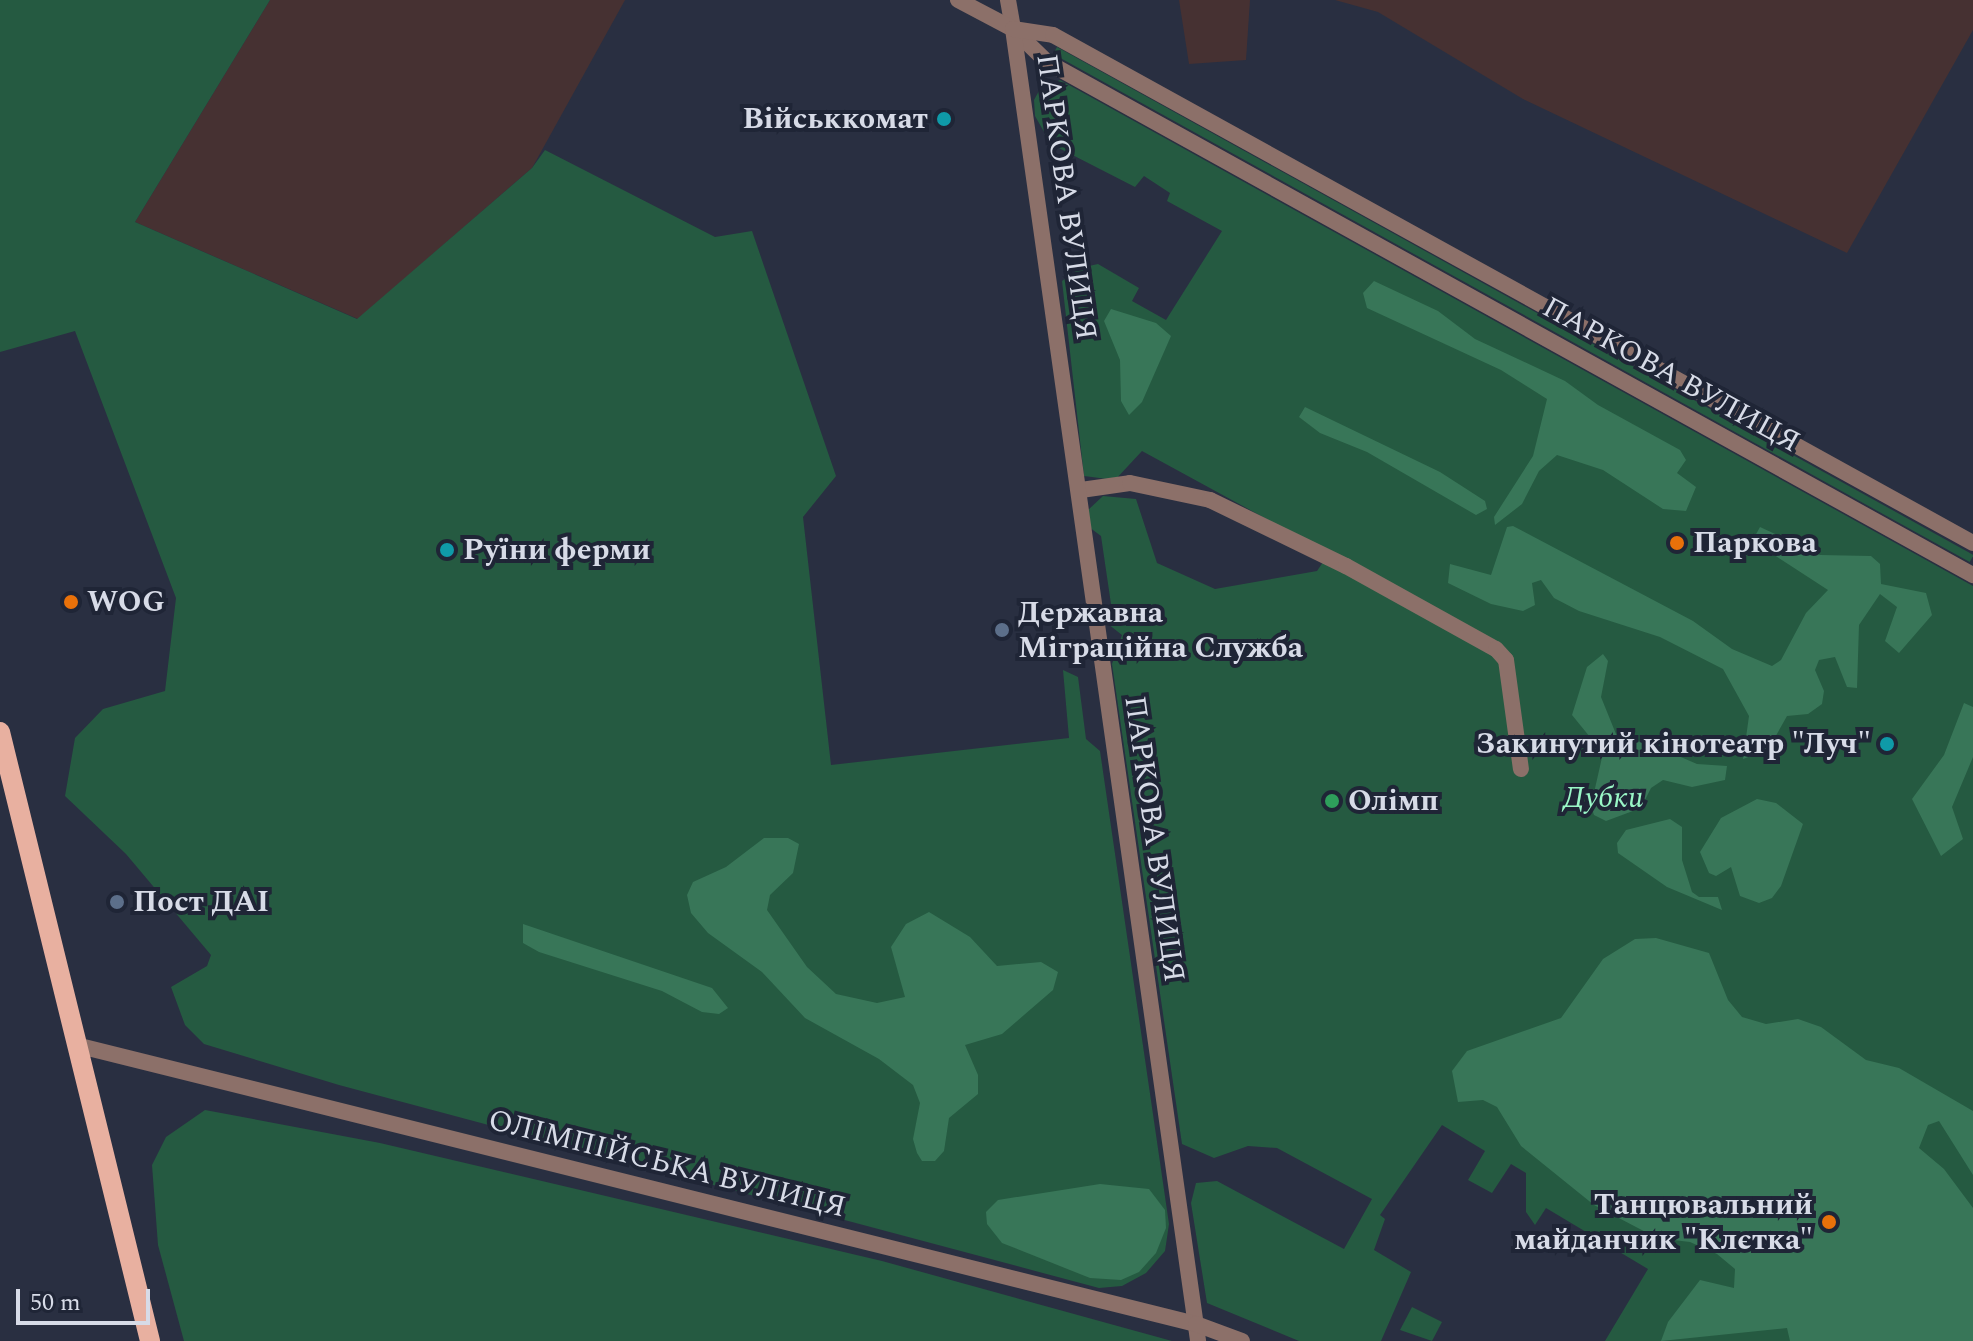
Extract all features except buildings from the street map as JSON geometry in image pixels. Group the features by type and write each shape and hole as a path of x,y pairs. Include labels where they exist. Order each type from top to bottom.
{"main road":[{"path":"0,732 150,1341"}],"street":[{"path":"958,0 1013,29"},
{"path":"1008,0 1013,29"},
{"name":"ПАРКОВА ВУЛИЦЯ","path":"1013,29 1081,490 1141,954 1197,1333"},
{"name":"ПАРКОВА ВУЛИЦЯ","path":"1013,29 1053,35 1973,543"},
{"name":"ПАРКОВА ВУЛИЦЯ","path":"1013,29 1047,62 1973,575"},
{"path":"1081,490 1130,483 1210,500 1346,566 1496,649 1506,660 1521,769"},
{"name":"ОЛІМПІЙСЬКА ВУЛИЦЯ","path":"76,1045 1197,1333 1242,1341"}],"shaded area":[{"path":"270,0 625,0 532,168 358,319 135,222"},
{"path":"1179,0 1250,0 1246,60 1189,64"},
{"path":"1335,0 1973,0 1973,30 1847,253 1523,99 1378,12"}],"green space":[{"path":"0,0 270,0 135,222 357,319 532,168 545,150 715,237 752,231 836,476 803,517 831,765 1069,738 1063,670 1078,677 1086,739 1100,751 1169,1224 1165,1251 1146,1273 1122,1286 1099,1288 339,1085 204,1044 185,1025 171,987 207,966 211,955 126,854 65,796 75,738 103,709 165,691 176,598 75,331 0,352"},
{"path":"1057,47 1973,555 1970,562 1053,54"},
{"name":"Дубки","path":"1060,80 1973,586 1973,1341 1605,1341 1648,1269 1546,1208 1535,1225 1526,1212 1526,1173 1511,1164 1492,1193 1468,1180 1485,1151 1442,1125 1380,1215 1385,1219 1374,1250 1411,1272 1381,1341 1299,1341 1207,1303 1191,1203 1196,1183 1217,1181 1344,1249 1372,1199 1277,1148 1248,1146 1214,1158 1182,1144 1112,664 1122,635 1108,624 1105,613 1111,604 1101,536 1089,527 1088,510 1103,496 1136,499 1157,563 1215,589 1317,571 1329,553 1142,451 1115,480 1084,476 1062,281 1080,268 1098,264 1139,288 1132,301 1166,320 1222,231 1167,201 1170,193 1144,176 1135,187 1051,144 1035,116 1034,100 1040,89"},
{"path":"1374,281 1438,311 1475,339 1565,381 1598,405 1680,450 1686,460 1677,473 1696,487 1686,511 1663,509 1603,470 1557,455 1539,471 1522,504 1495,525 1494,517 1533,456 1547,399 1501,370 1367,308 1363,293"},
{"path":"1111,309 1156,323 1171,336 1142,402 1129,415 1121,401 1120,360 1104,321"},
{"path":"1305,407 1440,472 1485,501 1487,509 1476,515 1367,452 1320,433 1299,417"},
{"path":"1513,526 1693,621 1732,649 1772,666 1781,660 1806,613 1828,590 1762,547 1755,536 1760,527 1820,555 1871,556 1880,564 1881,584 1926,593 1932,615 1899,653 1885,641 1897,607 1880,594 1859,625 1857,688 1847,687 1835,657 1819,660 1815,670 1824,691 1822,704 1808,714 1787,716 1768,750 1743,759 1749,716 1723,669 1660,637 1579,611 1554,598 1541,580 1532,583 1535,605 1523,611 1491,604 1448,583 1450,564 1491,575 1507,527"},
{"path":"1603,654 1608,661 1601,697 1618,739 1646,742 1697,764 1727,766 1725,780 1692,787 1663,780 1651,788 1641,808 1606,821 1594,815 1591,806 1603,753 1572,715 1587,667"},
{"path":"1964,703 1973,707 1973,757 1952,807 1963,839 1941,856 1912,799 1944,755"},
{"path":"1757,799 1776,803 1803,824 1781,886 1772,898 1759,903 1740,896 1731,867 1716,876 1709,873 1700,852 1721,818"},
{"path":"1670,819 1682,827 1682,860 1692,892 1699,897 1718,897 1722,910 1667,887 1618,853 1617,843 1626,830"},
{"path":"764,838 788,838 799,844 793,873 770,895 767,910 807,967 836,994 877,1003 905,997 891,947 906,924 929,912 970,937 997,966 1041,962 1058,972 1053,990 1002,1034 965,1045 978,1075 978,1094 949,1118 944,1151 935,1161 922,1161 917,1153 913,1139 920,1103 913,1085 879,1059 805,1018 762,972 708,933 691,913 687,895 693,882 726,867"},
{"path":"523,924 712,988 728,1008 719,1014 702,1012 662,991 539,952 523,943"},
{"path":"1656,938 1709,953 1728,1000 1742,1017 1766,1024 1798,1019 1821,1027 1866,1060 1899,1068 1973,1111 1973,1175 1939,1121 1928,1125 1919,1148 1944,1169 1973,1208 1973,1341 1790,1341 1787,1328 1661,1341 1668,1322 1700,1280 1734,1288 1735,1269 1717,1254 1690,1242 1657,1238 1594,1205 1521,1146 1497,1107 1483,1100 1458,1102 1452,1071 1467,1051 1561,1018 1603,959 1635,939"},
{"path":"205,1110 380,1143 882,1261 1172,1341 184,1341 158,1245 152,1165 166,1137"},
{"path":"1100,1184 1149,1189 1165,1210 1166,1228 1156,1253 1139,1272 1121,1280 1090,1278 1002,1243 987,1224 986,1212 998,1200"},
{"path":"1412,1307 1442,1322 1432,1341 1400,1330"}],"place":[{"name":"Військкомат","path":"944,119"},
{"name":"Паркова","path":"1677,543"},
{"name":"Руїни ферми","path":"447,550"},
{"name":"WOG","path":"71,602"},
{"name":"Державна Міграційна Служба","path":"1002,630"},
{"name":"Закинутий кінотеатр \"Луч\"","path":"1887,744"},
{"name":"Олімп","path":"1332,801"},
{"name":"Пост ДАІ","path":"117,902"},
{"name":"Танцювальний майданчик \"Клєтка\"","path":"1829,1222"}]}
